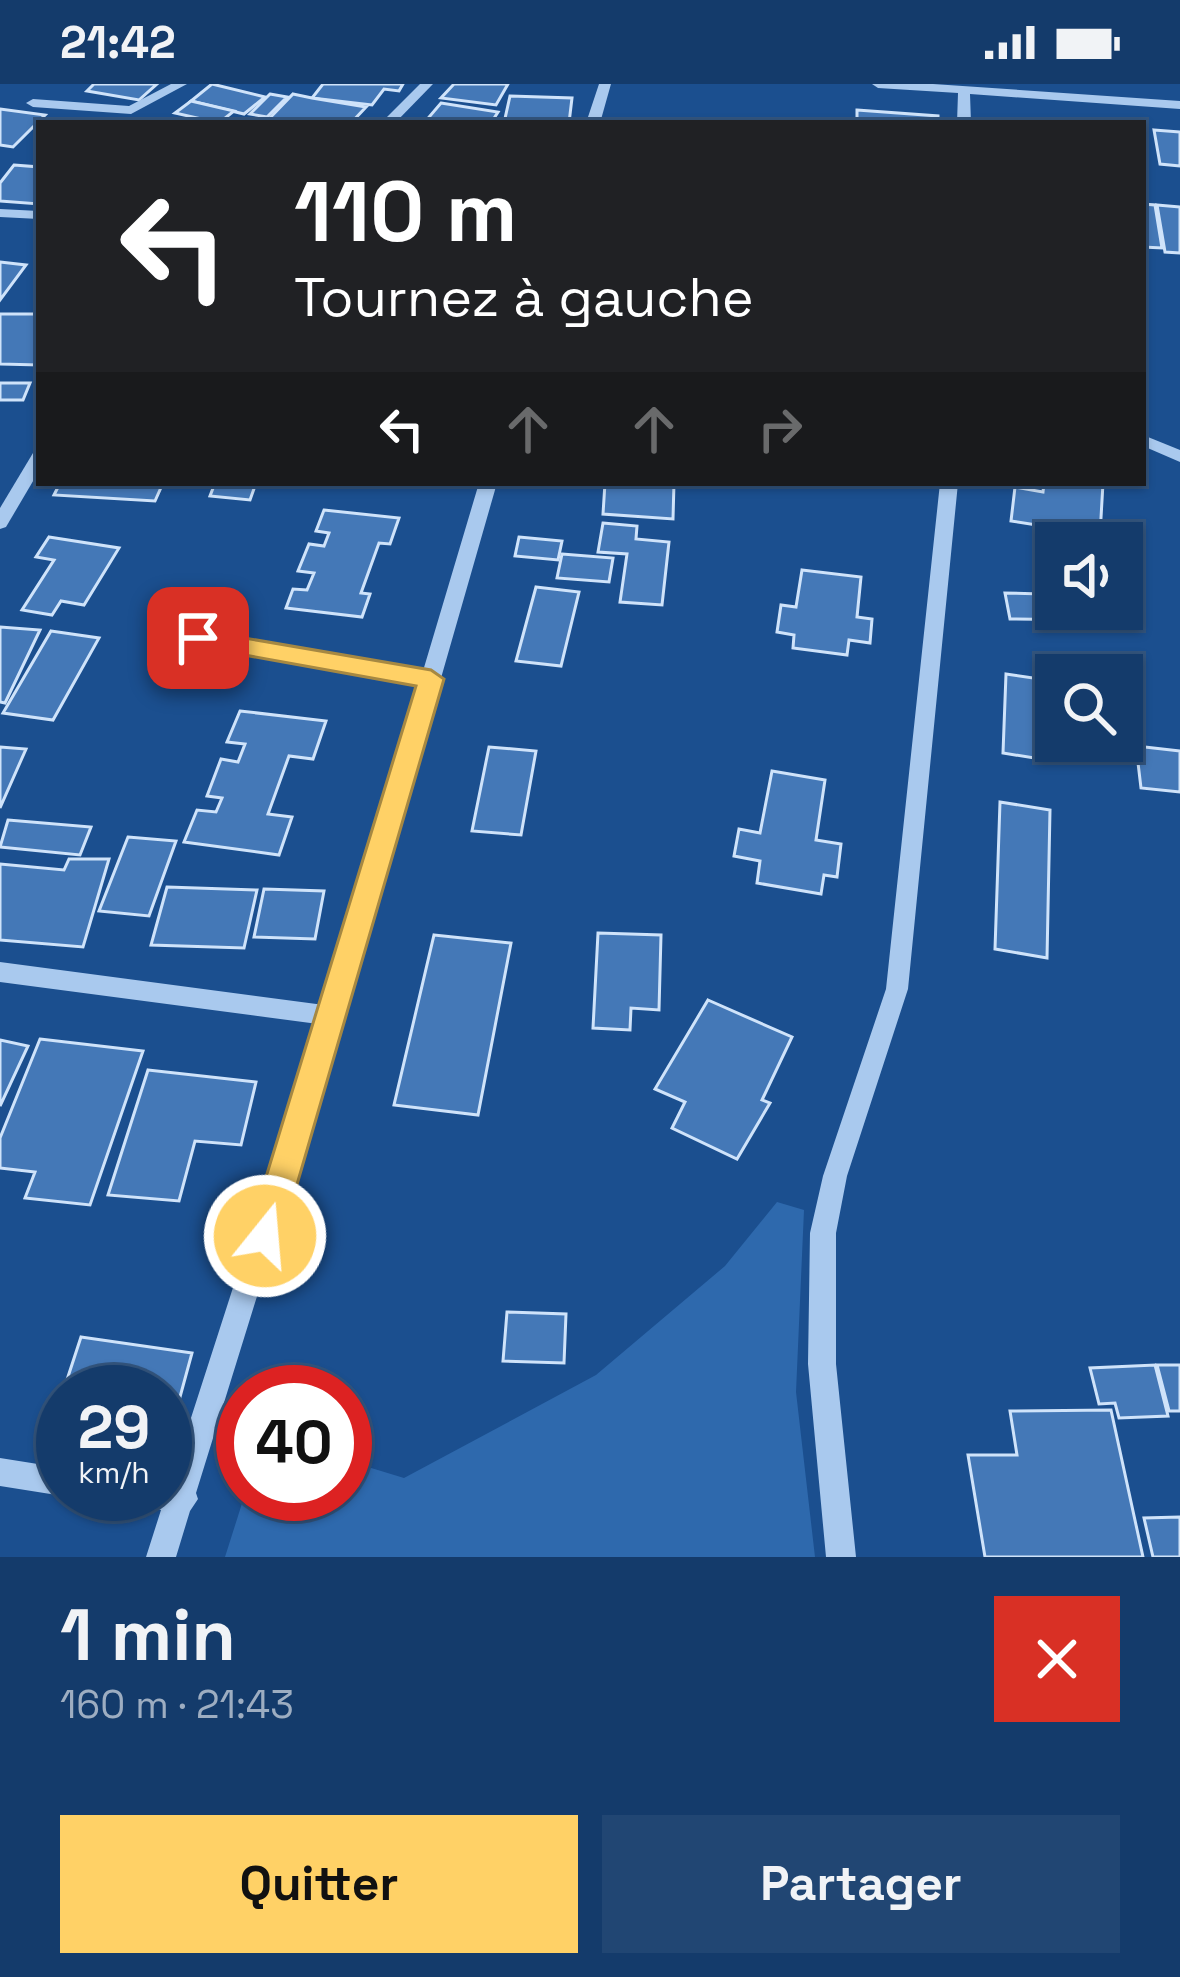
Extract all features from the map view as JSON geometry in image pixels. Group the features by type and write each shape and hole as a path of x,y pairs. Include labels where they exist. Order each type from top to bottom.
{"street":[{"path":"33,103 130,110 182,84"},
{"path":"391,120 427,84"},
{"path":"594,120 604,84"},
{"path":"878,84 1180,105"},
{"path":"964,90 964,120"},
{"path":"0,213 36,215"},
{"path":"1146,441 1180,457"},
{"path":"0,523 36,463"},
{"path":"192,1473 487,486"},
{"path":"841,1557 822,1364 823,1233 835,1176 897,989 949,486"},
{"path":"198,638 431,679"},
{"path":"0,972 332,1016"},
{"path":"0,1472 36,1477"},
{"path":"161,1557 175,1521"}],"shaded area":[{"path":"777,1202 804,1210 796,1392 815,1557 225,1557 236,1521 372,1521 372,1468 404,1478 596,1375 725,1266"}],"building":[{"path":"94,84 157,84 139,100 87,91"},
{"path":"212,84 265,97 244,114 191,101"},
{"path":"323,84 403,84 399,91 384,89 372,105 312,98"},
{"path":"454,84 508,84 496,105 441,98"},
{"path":"270,94 287,97 267,117 250,114"},
{"path":"293,94 366,107 354,120 268,120"},
{"path":"510,96 572,98 569,120 505,120"},
{"path":"191,101 234,111 223,120 175,113"},
{"path":"441,103 498,112 493,120 427,120"},
{"path":"0,109 45,115 13,147 0,145"},
{"path":"857,110 938,116 938,120 857,120"},
{"path":"1154,130 1180,132 1180,166 1160,164"},
{"path":"14,165 36,167 36,204 0,201 0,183"},
{"path":"1146,204 1155,205 1162,248 1146,247"},
{"path":"1157,205 1180,207 1180,253 1165,252"},
{"path":"0,262 26,265 0,300"},
{"path":"0,314 36,314 36,365 0,364"},
{"path":"0,383 30,383 23,400 0,400"},
{"path":"58,486 162,486 155,501 54,495"},
{"path":"214,486 255,486 250,500 210,496"},
{"path":"605,486 674,486 673,519 603,514"},
{"path":"1044,486 1103,486 1101,522 1011,521 1015,487 1043,492"},
{"path":"324,510 399,518 390,544 379,543 361,593 370,594 362,617 286,608 293,589 307,590 314,573 298,571 309,544 324,546 329,533 316,531"},
{"path":"603,523 637,526 636,539 669,542 662,605 620,602 627,554 598,552"},
{"path":"49,537 119,548 84,605 61,601 52,615 22,610 54,560 36,557"},
{"path":"519,537 562,541 558,560 515,556"},
{"path":"562,554 613,558 609,582 557,578"},
{"path":"802,570 861,577 857,617 872,619 870,643 849,640 847,655 793,648 794,635 777,632 781,605 796,607"},
{"path":"536,587 579,592 561,666 516,661"},
{"path":"1005,593 1035,594 1035,619 1010,619"},
{"path":"0,627 40,630 5,703 0,702"},
{"path":"51,631 99,638 53,720 3,713"},
{"path":"1006,674 1035,678 1035,758 1003,753"},
{"path":"240,711 326,721 313,759 289,756 268,814 292,817 279,855 184,842 197,810 216,812 222,798 207,796 221,759 238,762 245,744 227,742"},
{"path":"0,747 26,749 0,808"},
{"path":"489,747 536,751 521,835 472,831"},
{"path":"1143,747 1180,751 1180,792 1141,788 1138,762 1143,762"},
{"path":"772,771 825,780 816,840 841,844 837,877 824,875 821,894 757,883 760,861 734,856 739,829 760,833"},
{"path":"1000,802 1050,810 1047,958 995,949"},
{"path":"8,820 91,827 80,855 0,847"},
{"path":"128,837 176,841 149,916 99,911"},
{"path":"69,859 109,859 83,947 0,940 0,864 64,870"},
{"path":"167,887 257,890 244,948 151,945"},
{"path":"264,889 324,891 315,939 254,937"},
{"path":"598,933 661,935 659,1010 631,1008 630,1030 593,1028"},
{"path":"434,935 511,943 478,1115 394,1105"},
{"path":"708,1000 792,1037 762,1100 770,1103 737,1159 672,1128 685,1102 655,1089"},
{"path":"40,1039 143,1051 90,1205 25,1198 35,1172 0,1168 0,1138"},
{"path":"0,1040 28,1046 0,1106"},
{"path":"148,1070 256,1082 241,1145 195,1141 179,1201 108,1195"},
{"path":"507,1312 566,1314 564,1363 503,1361"},
{"path":"81,1337 192,1353 189,1365 72,1365"},
{"path":"1155,1365 1168,1416 1119,1418 1115,1403 1099,1404 1090,1368"},
{"path":"1157,1365 1180,1365 1180,1411 1169,1411"},
{"path":"1111,1410 1143,1557 985,1557 968,1455 1017,1455 1010,1411"},
{"path":"1180,1517 1180,1557 1153,1557 1144,1518"}],"route":[{"path":"198,638 431,679 265,1236"}]}
